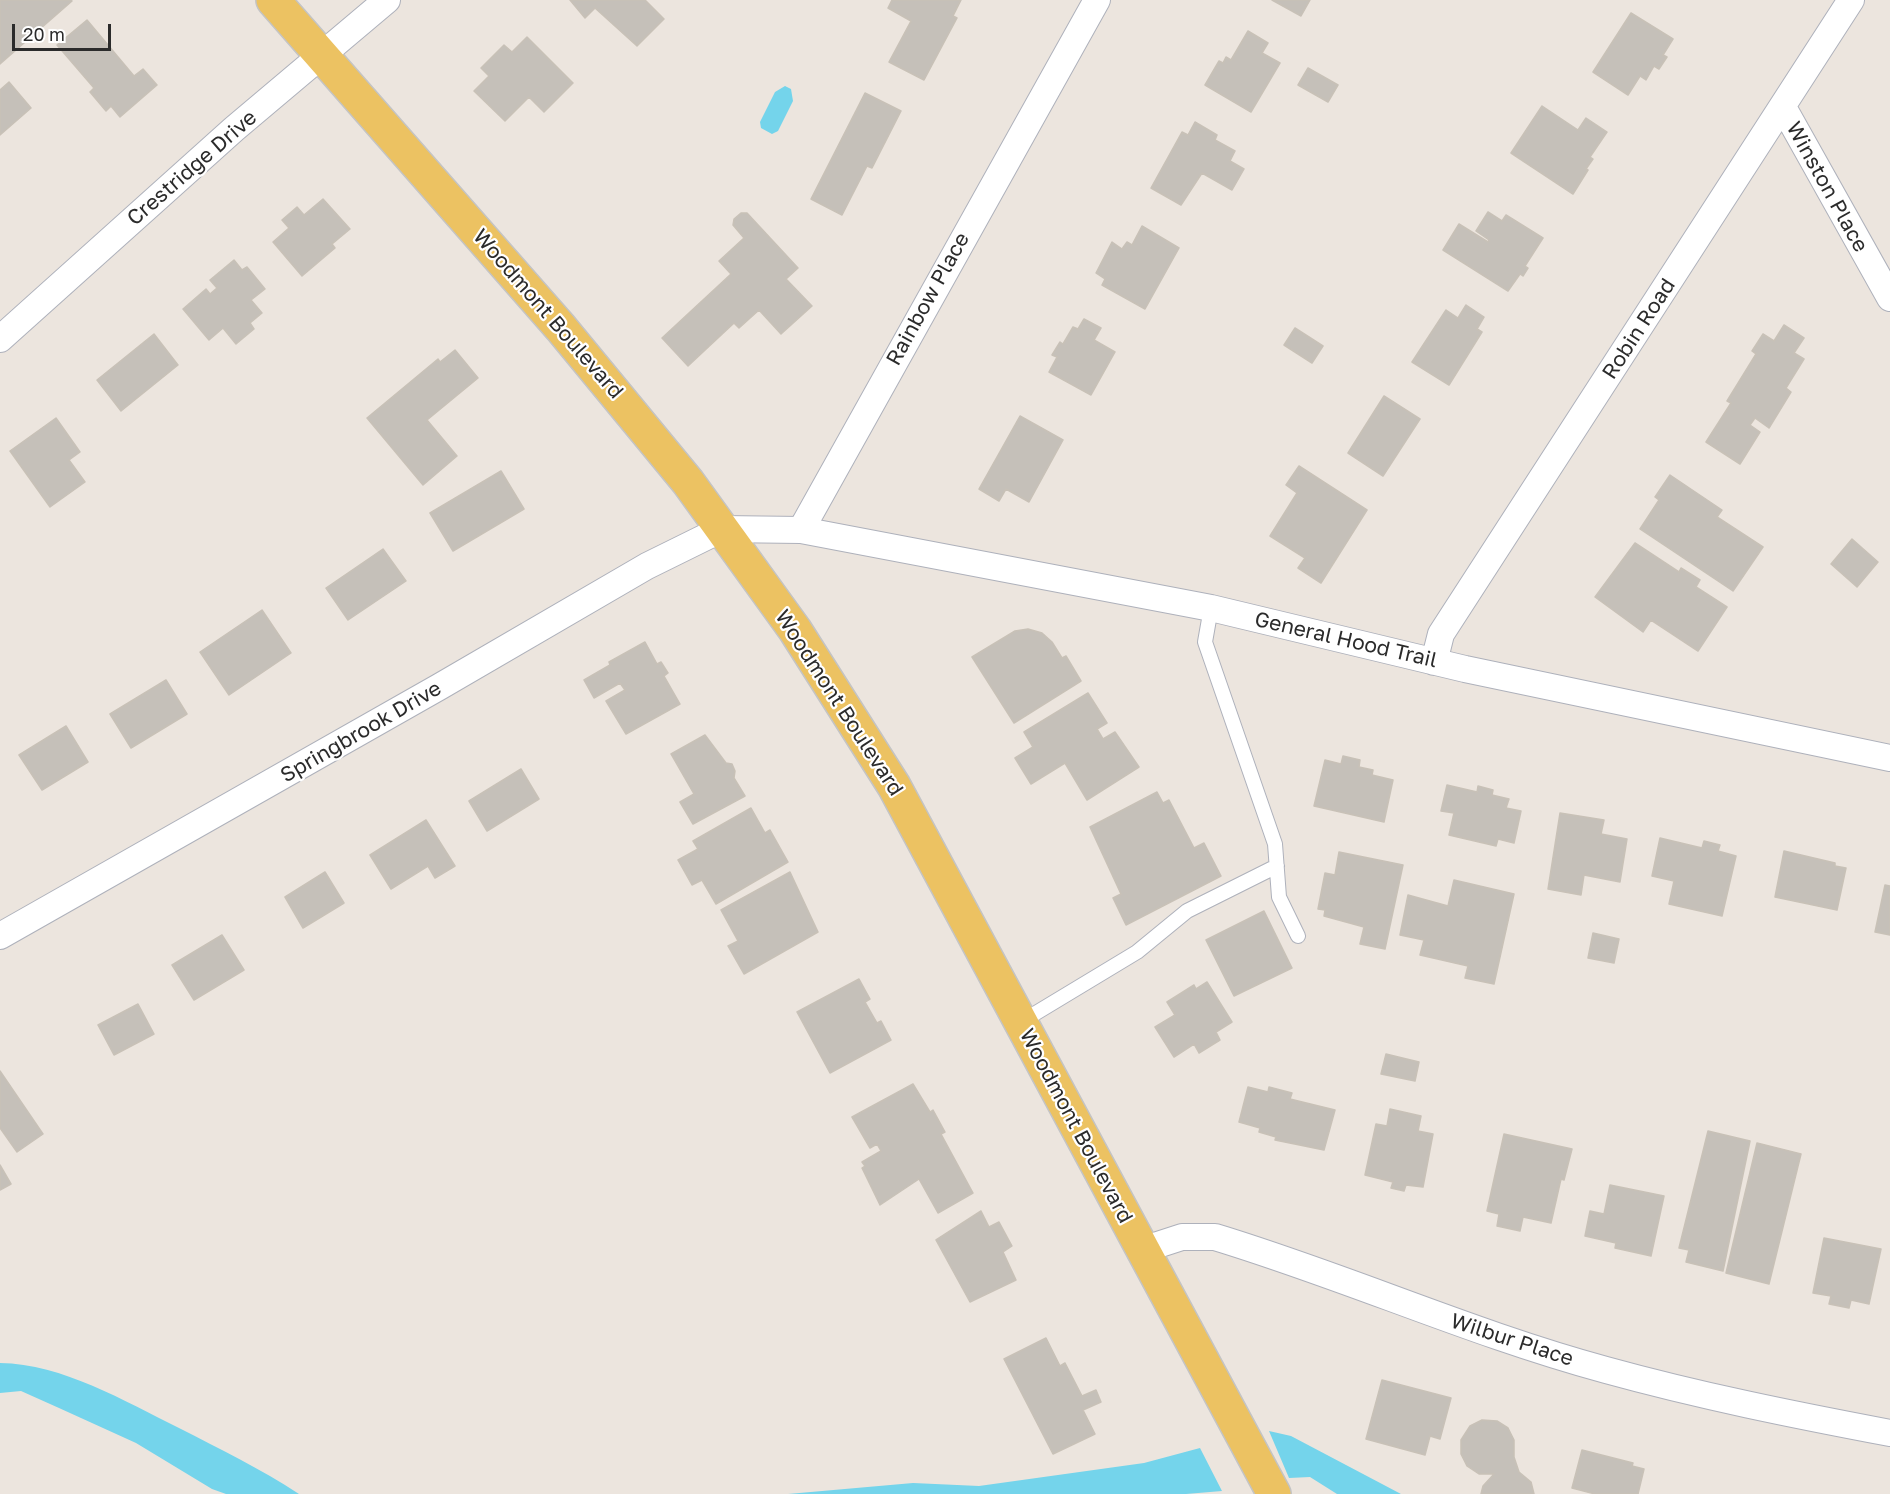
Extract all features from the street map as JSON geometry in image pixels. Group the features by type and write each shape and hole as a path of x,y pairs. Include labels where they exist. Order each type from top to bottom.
{"main road":[{"name":"Woodmont Boulevard","path":"273,0 614,391 722,530 801,639 871,748 1274,1494"}],"street":[{"name":"Crestridge Drive","path":"0,339 234,129 387,0"},
{"name":"Rainbow Place","path":"801,530 1097,0"},
{"name":"Robin Road","path":"1434,662 1441,634 1851,0"},
{"name":"Winston Place","path":"1783,107 1890,298"},
{"path":"722,530 801,530"},
{"name":"Springbrook Drive","path":"0,936 429,693 647,566 722,530"},
{"name":"General Hood Trail","path":"801,530 1211,608 1434,662 1890,758"},
{"name":"Wilbur Place","path":"1142,1250 1182,1237 1202,1235 1215,1237 1470,1326 1605,1370 1772,1410 1890,1433"}],"lane":[{"path":"1211,608 1205,642 1275,844 1279,897 1298,936"},
{"path":"1021,1022 1129,958 1187,911 1277,866"}],"water":[{"path":"785,86 791,89 793,101 778,131 772,134 761,128 760,122 775,92"},
{"path":"0,1363 47,1370 92,1386 225,1452 299,1494 226,1494 212,1489 136,1443 59,1408 21,1391 0,1393"},
{"path":"1269,1431 1291,1436 1401,1494 1337,1494 1310,1477 1289,1478"},
{"path":"1200,1448 1222,1491 1186,1494 788,1494 913,1483 979,1486 1144,1463"}],"building":[{"path":"0,0 71,0 72,1 0,64"},
{"path":"570,0 645,0 664,19 637,46 595,8 585,18"},
{"path":"892,0 961,0 953,16 957,18 924,80 889,62 911,21 888,8"},
{"path":"1272,0 1310,0 1301,16"},
{"path":"1631,13 1673,39 1663,55 1667,57 1659,69 1654,66 1646,80 1640,76 1628,95 1593,72"},
{"path":"87,20 134,76 143,69 157,85 120,117 111,106 106,111 90,92 94,88 57,45"},
{"path":"1248,31 1268,43 1262,53 1280,63 1251,112 1205,85 1219,61 1223,63 1226,57 1231,60"},
{"path":"527,37 573,83 544,112 529,97 505,121 474,91 489,76 481,68 504,45 512,52"},
{"path":"1308,68 1338,85 1328,102 1298,85"},
{"path":"9,82 31,108 0,135 0,90"},
{"path":"865,93 901,111 872,168 867,166 842,215 811,199"},
{"path":"1542,106 1578,130 1586,118 1607,132 1590,157 1593,159 1586,169 1588,170 1573,194 1511,153"},
{"path":"1195,122 1217,135 1215,140 1235,151 1230,161 1244,169 1232,190 1202,173 1181,205 1151,188 1182,132 1188,135"},
{"path":"323,199 350,229 332,244 335,248 302,276 273,242 289,228 282,220 297,207 304,215"},
{"path":"1488,212 1502,221 1506,215 1543,238 1525,266 1528,268 1523,276 1520,274 1508,291 1443,250 1459,224 1488,242 1489,240 1476,231"},
{"path":"741,213 747,213 798,268 786,279 812,306 781,334 759,310 739,328 734,323 688,366 662,338 731,274 719,261 744,238 733,225 734,219"},
{"path":"1142,226 1179,248 1145,309 1102,285 1105,279 1096,273 1112,242 1122,249 1127,242 1132,245"},
{"path":"234,260 242,270 247,267 265,289 251,300 262,313 250,323 254,329 236,344 223,328 209,340 183,309 206,289 210,294 217,288 210,280"},
{"path":"1466,305 1484,317 1477,329 1482,332 1449,385 1412,362 1446,310 1458,318"},
{"path":"1084,319 1101,328 1094,340 1115,352 1091,395 1049,372 1057,357 1052,355 1060,342 1063,344 1073,327 1078,329"},
{"path":"1784,325 1804,338 1794,353 1804,359 1786,388 1791,392 1769,428 1755,418 1750,425 1760,432 1740,464 1706,442 1731,403 1727,401 1756,354 1752,351 1763,334 1774,341"},
{"path":"1295,328 1323,346 1312,363 1284,345"},
{"path":"154,334 178,365 121,411 97,380"},
{"path":"455,350 478,378 427,420 457,456 423,485 367,418 438,359 440,362"},
{"path":"1384,396 1420,419 1383,476 1348,453"},
{"path":"1020,416 1063,440 1029,502 1006,489 999,501 979,489"},
{"path":"56,418 80,452 69,460 85,482 50,507 10,451"},
{"path":"1299,466 1367,510 1321,583 1298,568 1305,558 1270,536 1297,493 1286,485"},
{"path":"501,471 524,509 453,551 430,513"},
{"path":"1670,475 1722,510 1717,517 1763,547 1733,591 1640,529 1659,500 1655,497"},
{"path":"1852,539 1878,562 1857,587 1831,564"},
{"path":"1635,543 1679,572 1681,568 1700,580 1696,587 1727,607 1698,651 1651,620 1643,632 1595,597"},
{"path":"383,549 406,581 348,620 326,588"},
{"path":"262,610 291,653 229,695 200,652"},
{"path":"1028,629 1042,633 1052,642 1062,658 1066,656 1081,681 1014,723 972,657 1015,631"},
{"path":"645,642 657,664 661,662 668,673 664,676 680,704 626,734 606,701 625,690 620,683 594,698 584,680 610,665 609,662"},
{"path":"166,680 187,714 131,748 110,714"},
{"path":"1088,693 1107,723 1097,729 1103,739 1115,732 1139,767 1087,800 1065,763 1031,784 1015,758 1033,747 1024,732"},
{"path":"66,726 88,762 42,790 19,755"},
{"path":"705,735 726,763 732,764 735,771 734,778 745,796 693,824 680,802 694,794 671,754"},
{"path":"1343,756 1360,760 1359,767 1373,770 1372,775 1393,780 1384,822 1314,806 1325,760 1341,764"},
{"path":"521,769 539,799 487,831 469,801"},
{"path":"1447,785 1477,792 1478,786 1493,790 1492,795 1509,799 1506,808 1521,811 1514,843 1498,839 1496,846 1449,835 1454,813 1441,811"},
{"path":"1157,792 1163,803 1169,800 1194,848 1204,843 1221,876 1126,925 1113,898 1121,894 1090,827"},
{"path":"751,808 765,833 770,830 788,862 716,904 702,880 692,885 678,860 698,849 693,841"},
{"path":"1560,813 1604,820 1601,834 1627,839 1620,882 1584,875 1581,895 1548,889"},
{"path":"426,820 455,866 435,878 428,866 391,889 370,855"},
{"path":"1660,838 1702,848 1704,841 1720,845 1718,851 1736,856 1722,916 1669,904 1674,881 1652,876"},
{"path":"1784,851 1835,863 1835,866 1846,868 1837,910 1775,897"},
{"path":"1339,852 1403,865 1385,949 1360,944 1364,927 1324,916 1325,910 1318,909 1325,873 1335,875"},
{"path":"325,872 344,903 303,928 285,897"},
{"path":"790,872 818,932 744,974 728,946 738,941 721,910"},
{"path":"1454,880 1514,894 1494,984 1465,978 1468,966 1420,955 1424,940 1400,935 1408,895 1448,906"},
{"path":"1885,885 1890,886 1890,935 1875,932"},
{"path":"1264,911 1292,968 1234,996 1206,940"},
{"path":"1593,933 1619,939 1614,963 1588,958"},
{"path":"222,935 244,970 194,1000 172,965"},
{"path":"859,979 870,999 865,1002 877,1023 881,1021 891,1040 830,1073 797,1012"},
{"path":"1207,982 1232,1022 1216,1032 1220,1040 1199,1053 1194,1044 1174,1057 1155,1027 1175,1015 1167,1002 1194,985 1196,989"},
{"path":"138,1004 154,1034 114,1055 98,1025"},
{"path":"1386,1054 1419,1062 1415,1081 1381,1074"},
{"path":"0,1071 43,1134 17,1152 0,1128"},
{"path":"913,1084 930,1112 933,1110 945,1132 941,1134 973,1193 938,1213 919,1179 880,1205 862,1168 865,1166 862,1162 881,1151 877,1144 870,1148 852,1117"},
{"path":"1248,1087 1268,1092 1269,1087 1292,1093 1290,1099 1335,1110 1324,1150 1275,1140 1276,1137 1259,1132 1260,1128 1239,1122"},
{"path":"1390,1109 1421,1116 1418,1131 1433,1134 1423,1187 1406,1185 1404,1191 1391,1188 1393,1182 1365,1175 1376,1124 1387,1126"},
{"path":"1708,1131 1750,1141 1723,1271 1686,1262 1689,1250 1679,1248"},
{"path":"1504,1134 1572,1149 1564,1180 1561,1179 1551,1223 1523,1217 1520,1231 1497,1226 1499,1214 1487,1211"},
{"path":"1757,1143 1801,1154 1769,1284 1726,1273"},
{"path":"0,1165 11,1184 0,1190"},
{"path":"1610,1185 1664,1196 1651,1256 1615,1248 1616,1243 1585,1236 1590,1211 1604,1214"},
{"path":"981,1211 989,1227 999,1222 1012,1246 1003,1252 1016,1280 970,1302 936,1240"},
{"path":"1824,1238 1881,1249 1869,1304 1851,1300 1849,1308 1829,1304 1831,1296 1813,1293"},
{"path":"1046,1338 1060,1366 1065,1363 1082,1396 1096,1390 1101,1402 1083,1410 1095,1434 1053,1454 1004,1359"},
{"path":"1382,1380 1451,1398 1440,1439 1430,1436 1425,1455 1366,1439"},
{"path":"1482,1420 1497,1421 1508,1428 1514,1440 1514,1457 1519,1472 1531,1482 1534,1494 1481,1494 1483,1486 1494,1474 1479,1474 1467,1466 1461,1454 1461,1440 1470,1426"},
{"path":"1582,1450 1633,1463 1632,1466 1644,1469 1638,1494 1595,1494 1572,1488"}]}
